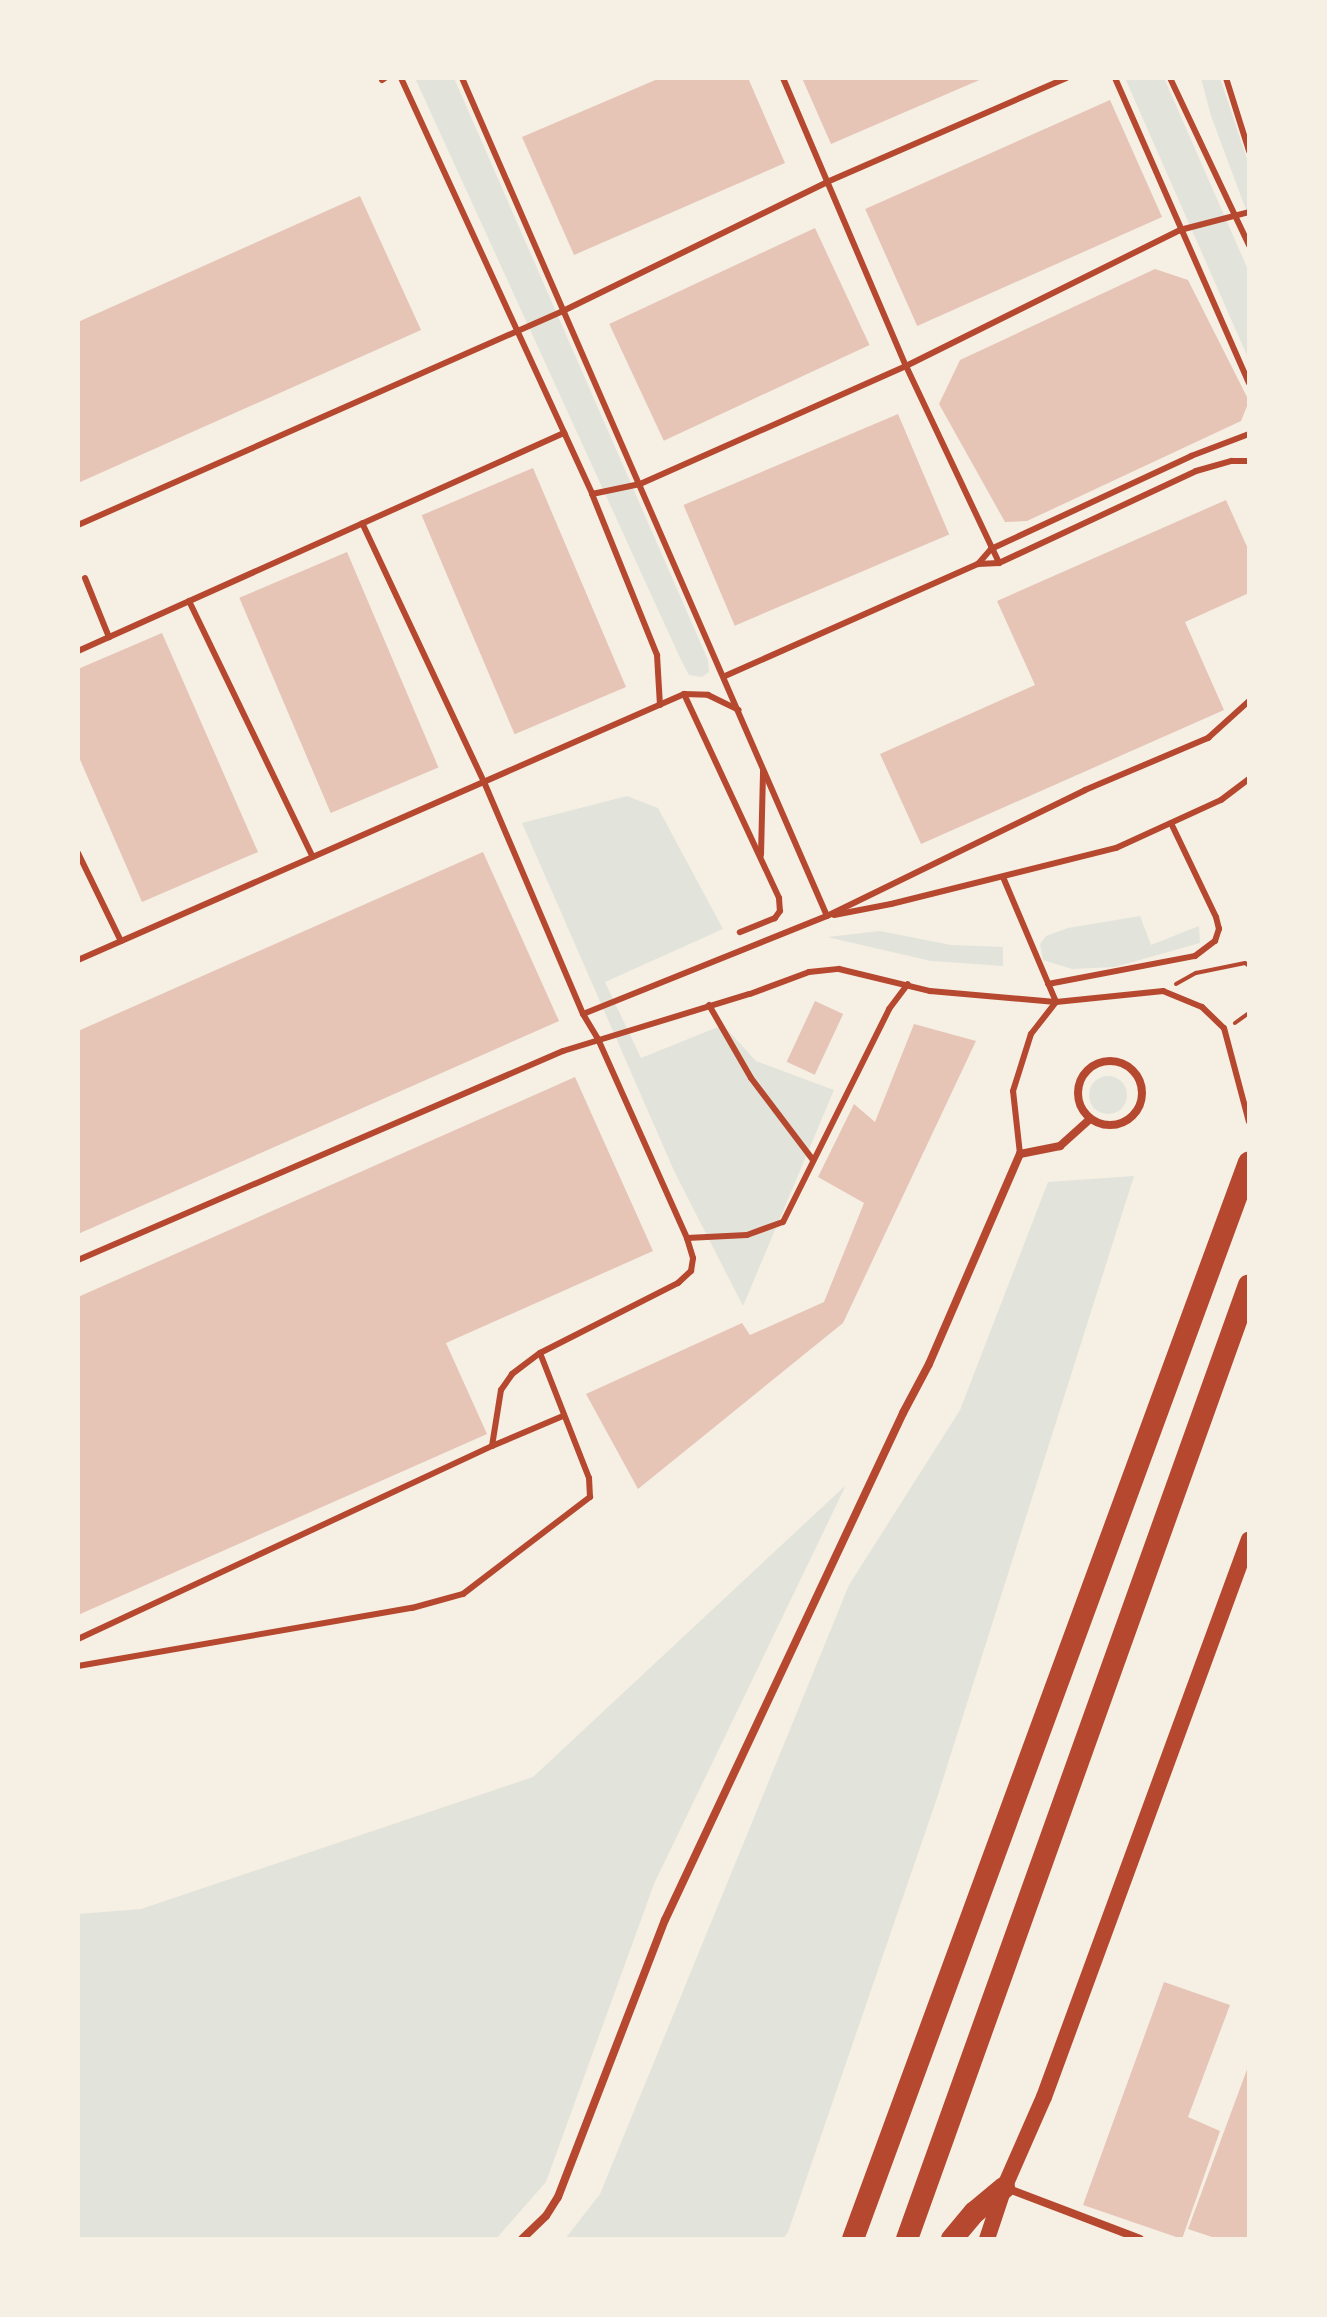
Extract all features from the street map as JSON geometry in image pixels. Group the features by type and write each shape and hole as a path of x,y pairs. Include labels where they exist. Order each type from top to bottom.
{"highway":[{"path":"853,2239 1249,1162"},
{"path":"907,2239 1249,1285"},
{"path":"952,2239 975,2212 1004,2188"}],"main road":[{"path":"987,2239 1004,2188 1044,2097 1249,1539"}],"street":[{"path":"1113,1062 1134,1072 1142,1094 1133,1115 1113,1126 1090,1119 1078,1099 1082,1076 1091,1067 1113,1062"},
{"path":"522,2239 546,2216 558,2197 665,1920 929,1364 1020,1154 1038,1153 1060,1146 1090,1119"},
{"path":"1004,2188 1140,2239"}],"lane":[{"path":"401,78 592,494 657,655 660,705"},
{"path":"462,78 827,916"},
{"path":"783,78 906,366 999,563"},
{"path":"78,525 565,310 827,182 1066,78"},
{"path":"1115,78 1249,383"},
{"path":"1226,78 1249,151"},
{"path":"1173,79 1249,245"},
{"path":"592,494 640,484 906,366 1180,230 1249,212"},
{"path":"78,651 564,433"},
{"path":"978,564 991,549 1191,456 1249,434"},
{"path":"725,676 978,564 999,563 1196,471 1232,461 1249,461"},
{"path":"362,523 484,782 583,1014 598,1039 687,1238 693,1258 691,1271 678,1283 540,1353 512,1374 501,1390 492,1446"},
{"path":"85,578 109,637"},
{"path":"189,601 313,857"},
{"path":"78,960 684,694 708,695 739,710"},
{"path":"684,694 779,898 780,911 775,918 740,932"},
{"path":"583,1014 827,916 1085,790 1208,738 1249,701"},
{"path":"761,859 763,767"},
{"path":"827,916 1116,848 1221,800 1249,779"},
{"path":"1048,984 1195,956 1215,941 1219,929 1216,917 1171,823"},
{"path":"78,853 121,941"},
{"path":"1003,877 1056,1002"},
{"path":"78,1260 598,1039 809,972 839,969 930,991 1056,1002 1163,991 1202,1007 1224,1028 1249,1122"},
{"path":"687,1238 747,1235 783,1222 889,1009 908,984"},
{"path":"1020,1154 1013,1091 1031,1034 1056,1002"},
{"path":"709,1005 751,1078 813,1160"},
{"path":"78,1666 412,1608 463,1594 590,1497 589,1478 540,1353"},
{"path":"78,1639 492,1446 563,1416"}],"path":[{"path":"1196,973 1245,963 1249,966"}],"shaded area":[{"path":"415,78 454,78 708,660 709,672 702,677 689,675 681,660"},
{"path":"1125,78 1164,78 1249,272 1249,360"},
{"path":"1201,78 1220,78 1249,165 1249,218 1211,116"},
{"path":"627,796 658,808 723,929 605,982 641,1058 723,1025 756,1061 834,1090 743,1306 675,1173 522,823"},
{"path":"1140,916 1151,945 1199,926 1200,943 1115,967 1072,969 1043,960 1040,944 1046,936 1068,928"},
{"path":"880,931 951,945 1003,947 1003,966 931,961 827,937"},
{"path":"1108,1076 1121,1082 1127,1095 1121,1108 1108,1114 1095,1108 1089,1095 1095,1082"},
{"path":"1134,1176 937,1798 788,2232 783,2239 565,2239 600,2194 849,1585 960,1410 1048,1182"},
{"path":"846,1485 654,1884 546,2182 496,2239 78,2239 78,1914 141,1909 533,1777"}],"building":[{"path":"660,78 748,78 785,163 574,255 522,137"},
{"path":"802,78 984,78 831,144"},
{"path":"1110,100 1162,217 917,326 865,209"},
{"path":"360,196 421,330 78,483 78,322"},
{"path":"815,228 870,345 664,441 609,324"},
{"path":"1155,269 1188,280 1249,401 1241,421 1027,521 1005,522 939,404 960,360"},
{"path":"898,414 949,535 735,626 684,505"},
{"path":"533,468 626,687 515,734 422,515"},
{"path":"1226,500 1249,551 1249,593 1185,622 1224,710 921,844 880,754 1035,685 997,601"},
{"path":"347,552 438,767 331,813 239,598"},
{"path":"162,633 258,852 142,902 78,755 78,669"},
{"path":"483,852 559,1021 78,1234 78,1031"},
{"path":"815,1001 843,1014 815,1075 787,1062"},
{"path":"914,1024 976,1041 843,1323 638,1489 586,1394 742,1323 750,1335 824,1302 864,1203 818,1177 854,1104 875,1122"},
{"path":"575,1077 653,1251 446,1343 487,1434 78,1615 78,1297"},
{"path":"1164,1982 1230,2005 1188,2117 1220,2131 1182,2239 1083,2205"},
{"path":"1249,2064 1249,2239 1218,2239 1188,2229"}]}
